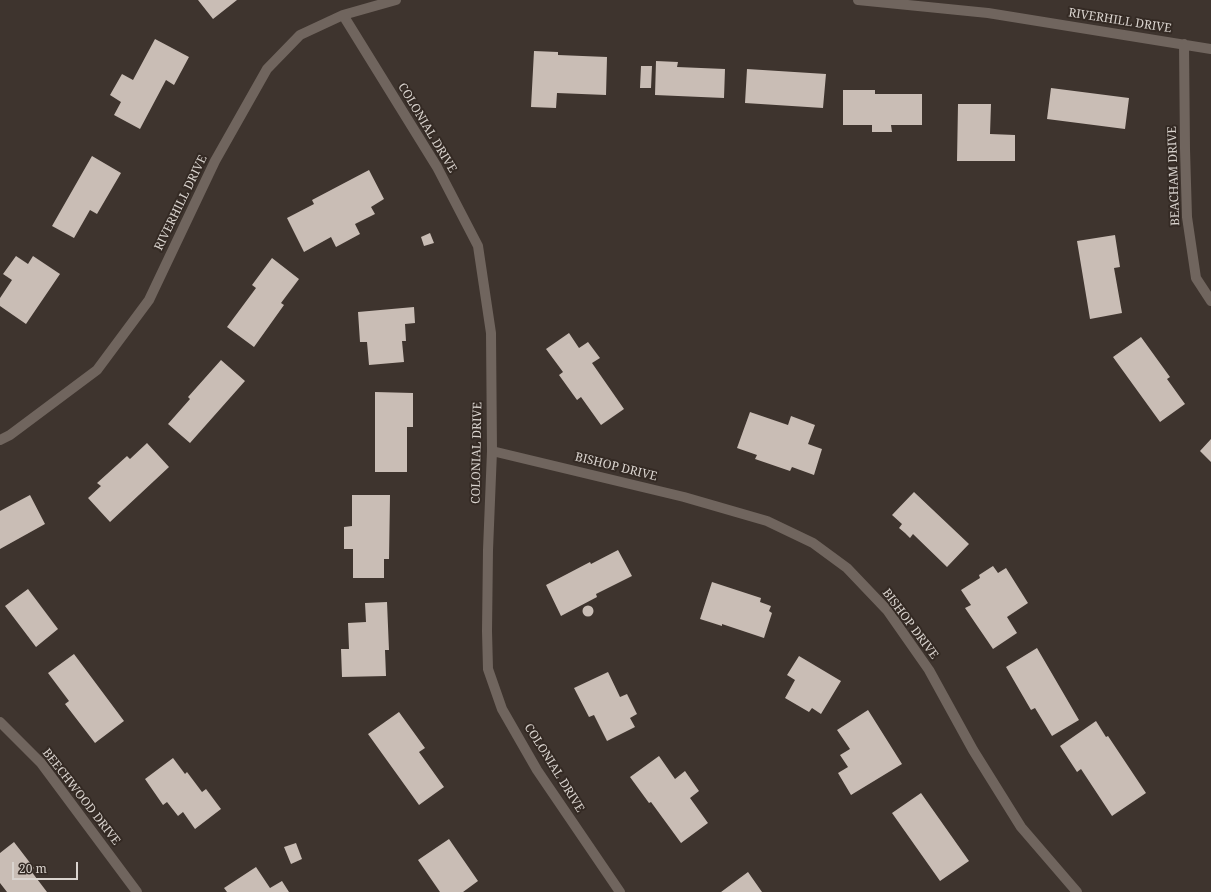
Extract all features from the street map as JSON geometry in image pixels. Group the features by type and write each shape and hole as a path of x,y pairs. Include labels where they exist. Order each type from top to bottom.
{"street":[{"name":"RIVERHILL DRIVE","path":"0,440 10,435 97,370 149,300 215,161 267,69 300,35 343,15 396,0"},
{"name":"RIVERHILL DRIVE","path":"858,0 988,13 1211,49"},
{"name":"COLONIAL DRIVE","path":"343,15 436,167 478,246 491,333 492,451 486,631 488,669 502,709 537,770 620,892"},
{"name":"BEACHAM DRIVE","path":"1184,44 1187,217 1196,278 1211,301"},
{"name":"BISHOP DRIVE","path":"492,451 684,497 767,521 813,543 847,568 887,610 929,670 973,750 1021,827 1077,892"},
{"name":"BEECHWOOD DRIVE","path":"0,722 41,763 137,892"}],"building":[{"path":"198,0 237,0 213,19"},
{"path":"155,39 189,57 174,85 166,80 140,129 114,115 121,102 110,95 122,74 133,80"},
{"path":"534,51 558,52 558,55 607,57 606,95 557,93 556,108 531,107"},
{"path":"656,61 678,62 677,67 725,69 724,98 655,95"},
{"path":"641,66 652,66 651,88 640,88"},
{"path":"747,69 826,74 823,108 745,103"},
{"path":"1051,88 1129,98 1125,129 1047,119"},
{"path":"843,90 875,90 875,94 922,94 922,125 891,125 892,132 872,132 872,125 843,125"},
{"path":"958,104 991,104 990,134 1015,135 1015,161 957,161"},
{"path":"92,156 121,173 97,214 90,210 74,238 52,226"},
{"path":"369,170 384,199 371,207 375,214 355,224 360,234 336,247 331,237 304,252 287,218 314,204 312,200"},
{"path":"430,233 434,243 424,246 421,237"},
{"path":"1115,235 1120,267 1114,268 1122,313 1090,319 1077,241"},
{"path":"16,256 28,264 33,256 60,274 26,324 0,306 0,298 12,280 3,274"},
{"path":"272,258 299,279 281,303 284,305 254,347 227,327 256,288 252,285"},
{"path":"414,307 415,323 405,324 406,341 402,341 404,362 369,365 367,342 360,342 358,312"},
{"path":"569,333 579,348 588,342 600,358 592,363 624,409 601,425 581,397 577,400 559,375 563,372 546,349"},
{"path":"1141,337 1170,377 1167,379 1185,404 1160,422 1113,357"},
{"path":"221,360 245,381 190,443 168,424 190,399 188,397"},
{"path":"375,392 413,393 413,427 407,427 407,472 375,472"},
{"path":"750,412 788,425 791,416 815,425 808,444 822,449 814,475 792,467 790,471 755,459 757,455 737,448"},
{"path":"1211,439 1211,462 1200,451"},
{"path":"147,443 169,467 110,522 88,498 101,486 97,483 127,456 130,459"},
{"path":"914,492 969,544 947,567 913,534 910,538 899,528 902,524 892,515"},
{"path":"30,495 45,524 0,549 0,511"},
{"path":"352,495 390,495 389,559 384,559 384,578 353,578 353,549 344,549 344,527 352,526"},
{"path":"618,550 632,576 596,594 597,597 561,616 546,585 590,562 591,564"},
{"path":"993,566 998,573 1006,568 1028,603 1007,617 1017,633 993,649 965,608 971,605 961,590 980,578 979,575"},
{"path":"712,582 761,598 760,602 771,606 769,611 772,613 764,638 722,624 722,626 700,619"},
{"path":"28,589 58,629 36,647 5,606"},
{"path":"387,602 389,650 385,650 386,676 342,677 341,649 349,649 348,623 366,622 365,603"},
{"path":"588,605 592,607 594,611 592,615 588,617 584,615 582,611 584,607"},
{"path":"1037,648 1079,720 1052,736 1035,708 1031,710 1006,667"},
{"path":"74,654 124,721 95,743 65,704 69,701 48,673"},
{"path":"799,656 841,681 821,714 812,708 809,712 785,698 795,680 787,675"},
{"path":"608,672 620,697 627,694 637,714 630,718 635,727 607,741 594,715 589,717 574,688"},
{"path":"868,710 902,764 851,795 838,773 848,767 840,755 850,749 837,730"},
{"path":"399,712 425,748 419,752 444,787 419,805 368,734"},
{"path":"1096,721 1106,737 1108,736 1146,793 1112,816 1081,769 1077,772 1060,746"},
{"path":"659,756 675,779 685,771 699,791 690,798 708,823 681,843 651,802 649,803 630,777"},
{"path":"173,758 185,774 187,772 202,792 206,789 221,809 195,829 183,812 178,816 167,802 163,805 145,779"},
{"path":"921,793 969,861 940,881 892,813"},
{"path":"449,839 478,881 463,892 440,892 418,860"},
{"path":"14,842 34,868 31,871 47,892 7,892 0,883 0,853"},
{"path":"296,843 302,859 291,864 284,847"},
{"path":"256,867 270,888 282,881 289,892 227,892 224,888"},
{"path":"748,872 762,892 721,892"}]}
